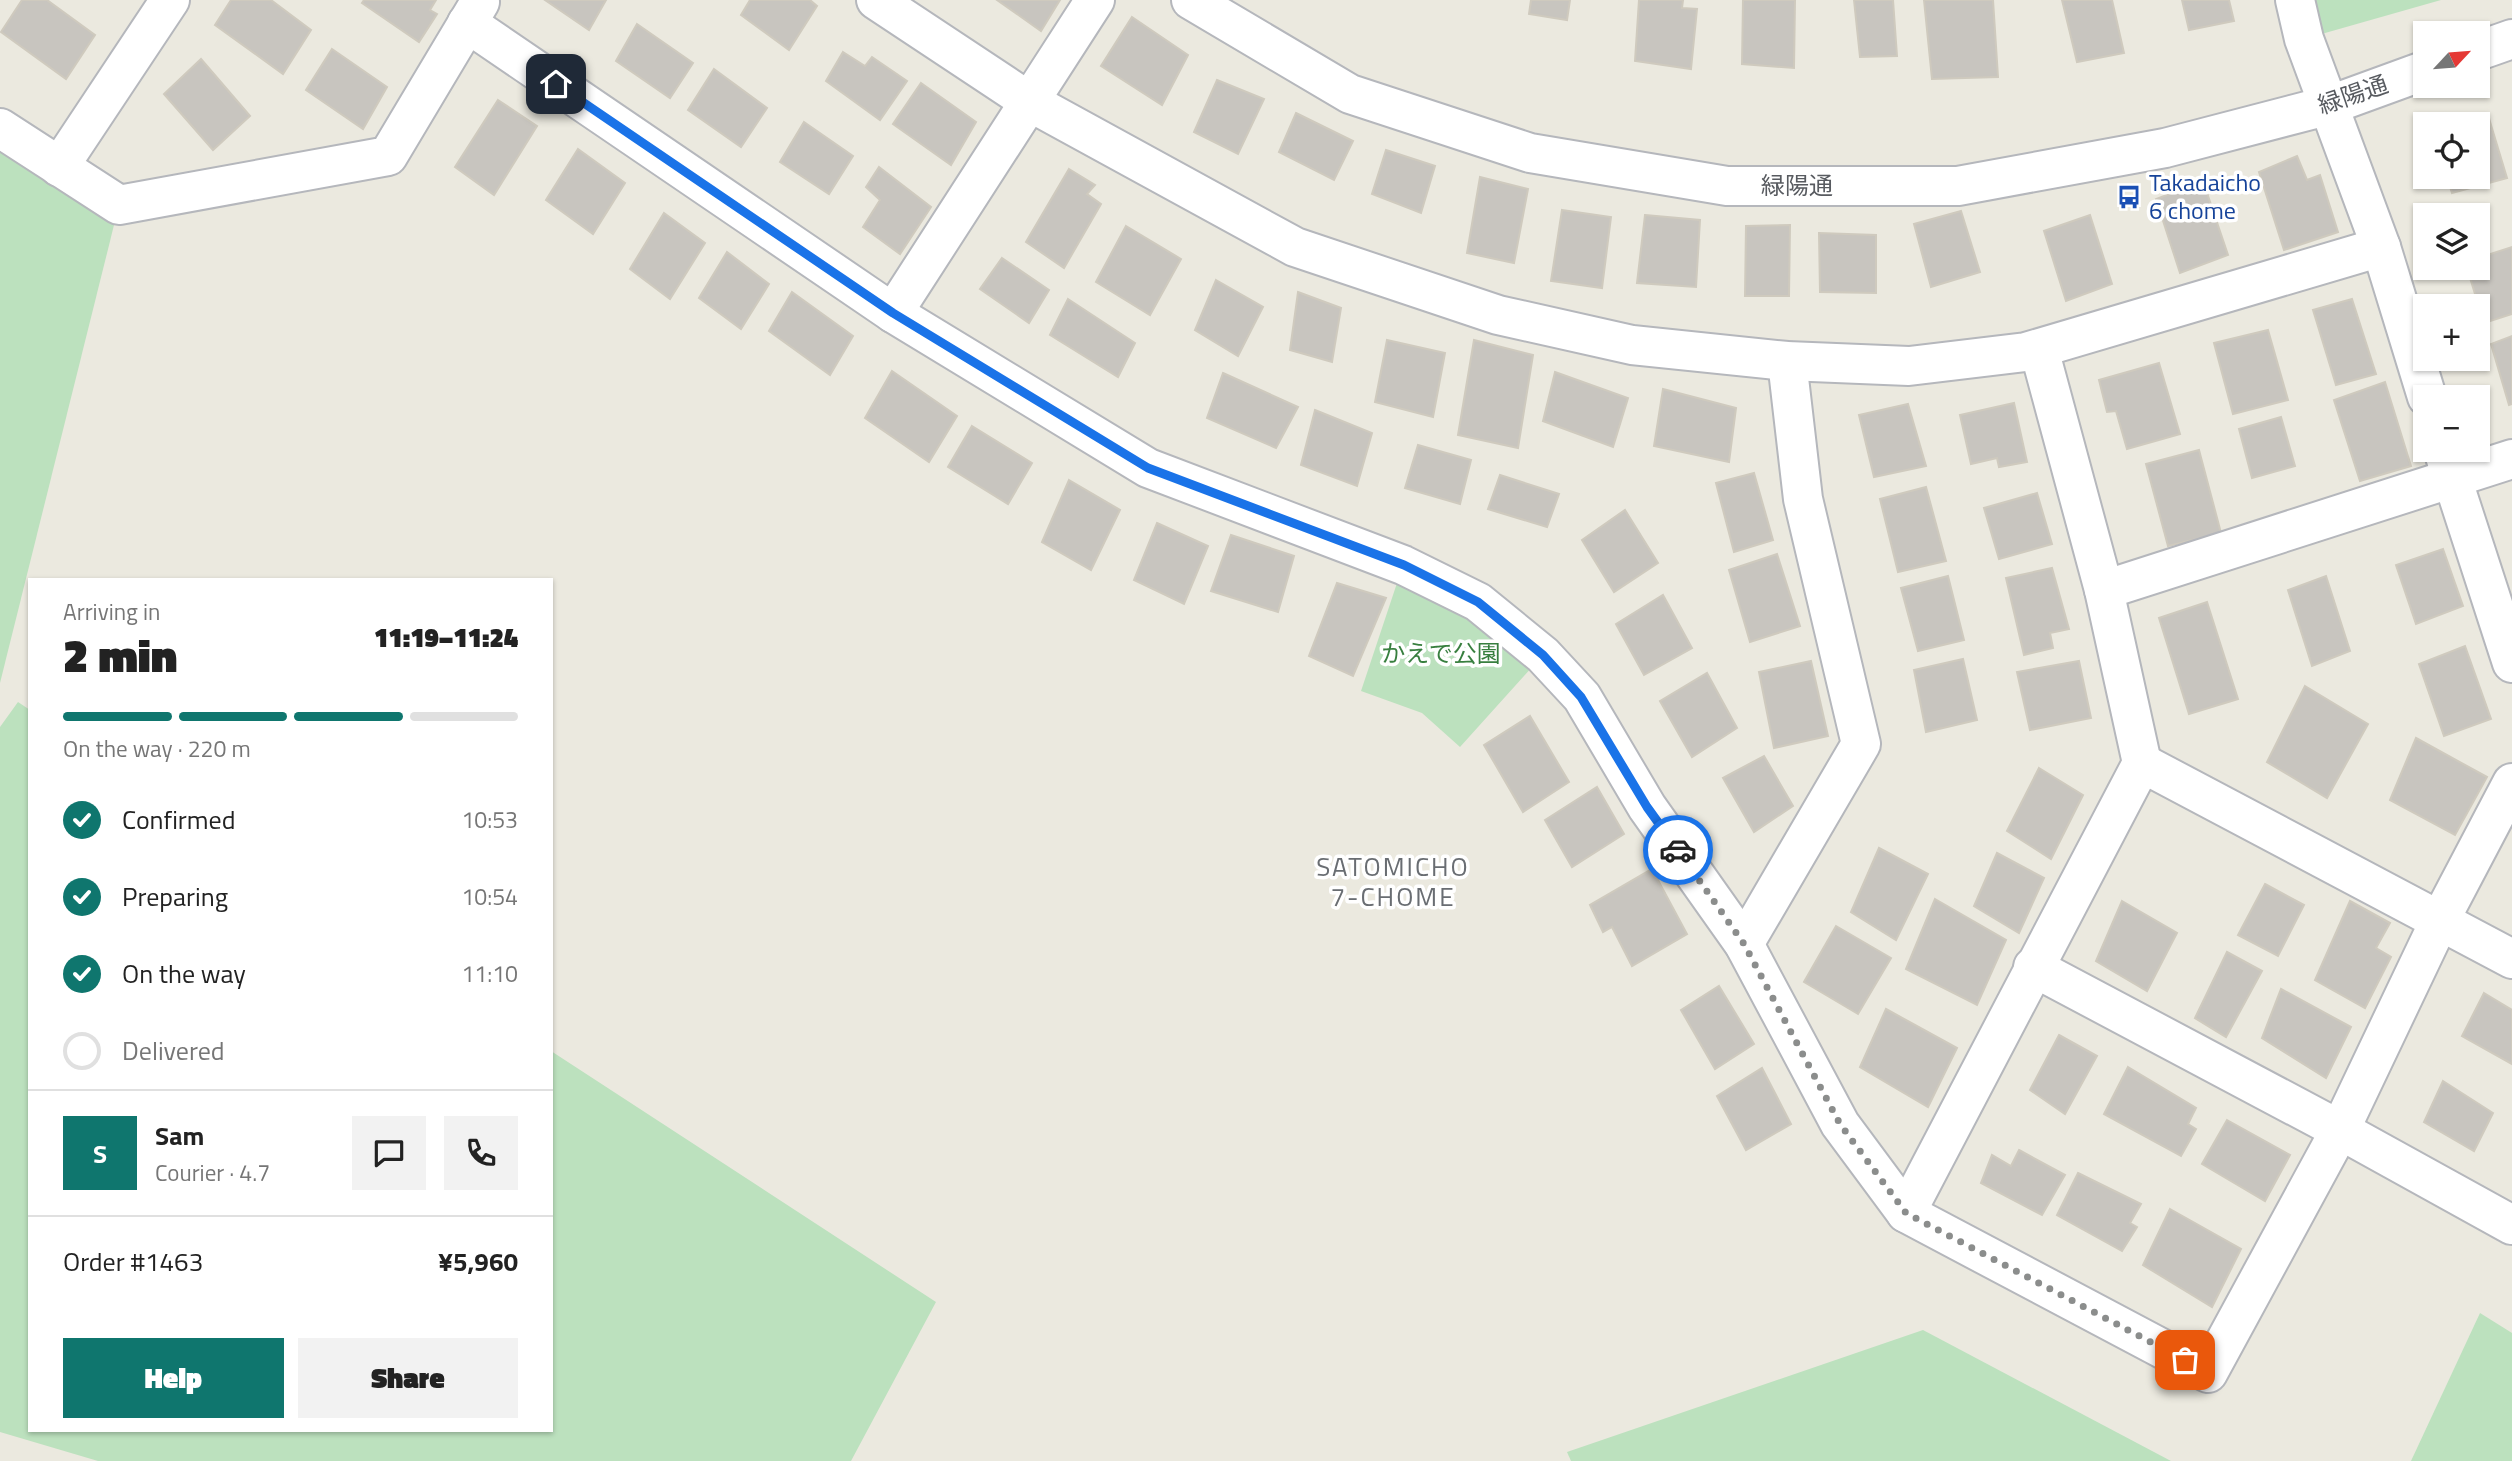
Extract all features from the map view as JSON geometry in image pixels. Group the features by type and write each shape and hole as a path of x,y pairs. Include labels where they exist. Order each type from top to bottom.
{"street":[{"path":"59,167 170,0"},
{"path":"876,0 1030,103 1295,247 1498,315 1632,345 1787,361 1909,366 2039,349 2381,247"},
{"path":"893,313 1095,0"},
{"name":"緑陽通","path":"1191,0 1350,94 1530,153 1727,186 1958,186 2165,148 2330,105 2413,75"},
{"path":"2295,0 2304,38 2381,247 2423,385"},
{"path":"0,128 119,205 388,156 474,11 893,313 1148,468 1404,565 1478,602 1543,655 1581,697 1647,807 1744,944 1840,1124 1906,1213 2208,1373 2340,1130 2440,920 2512,783"},
{"path":"2490,47 2512,39"},
{"path":"1906,1213 2142,763 2104,590 2039,349"},
{"path":"1744,944 1861,744 1803,499 1787,361"},
{"path":"2104,590 2447,464 2512,459"},
{"path":"2447,464 2512,663"},
{"path":"2142,763 2512,959"},
{"path":"2033,967 2512,1225"}],"green space":[{"path":"2295,0 2441,0 2304,39"},
{"path":"0,139 119,205 0,683"},
{"name":"かえで公園","path":"1403,565 1543,655 1460,747 1422,713 1361,691"},
{"path":"18,702 28,709 28,1432 553,1432 553,1052 936,1302 851,1461 98,1461 0,1432 0,727"},
{"path":"2480,1313 2512,1333 2512,1461 2411,1461"},
{"path":"1923,1330 2171,1461 1571,1461 1567,1452"}],"building":[{"path":"22,0 47,0 95,35 66,79 1,32"},
{"path":"231,0 271,0 311,30 283,74 215,25"},
{"path":"364,0 436,0 430,10 437,14 419,42 362,3"},
{"path":"545,0 606,0 589,30"},
{"path":"750,0 810,0 817,6 789,50 741,15"},
{"path":"997,0 1060,0 1041,31"},
{"path":"1531,0 1570,0 1567,20 1529,14"},
{"path":"1639,0 1683,0 1682,8 1697,9 1691,69 1635,61"},
{"path":"1743,0 1795,0 1794,68 1742,64"},
{"path":"1854,0 1893,0 1897,56 1860,57"},
{"path":"1924,0 1993,0 1998,77 1932,79"},
{"path":"2062,0 2112,0 2124,53 2077,62"},
{"path":"2182,0 2229,0 2234,21 2189,30"},
{"path":"1132,17 1188,55 1162,105 1101,66"},
{"path":"637,24 693,63 670,98 616,61"},
{"path":"332,49 387,87 363,129 306,90"},
{"path":"843,52 865,66 872,57 907,81 880,120 826,81"},
{"path":"201,59 250,116 213,150 164,94"},
{"path":"714,69 767,108 741,147 688,110"},
{"path":"1217,80 1264,99 1238,154 1194,132"},
{"path":"921,83 976,122 951,165 893,124"},
{"path":"498,100 537,126 494,195 455,167"},
{"path":"1296,113 1353,141 1334,180 1279,152"},
{"path":"804,122 853,156 829,194 780,162"},
{"path":"2490,122 2507,178 2490,183"},
{"path":"578,149 625,183 593,234 546,200"},
{"path":"1386,150 1435,166 1421,213 1372,194"},
{"path":"2297,156 2307,180 2320,175 2338,232 2284,250 2259,172"},
{"path":"879,167 931,207 900,254 863,227 880,200 866,187"},
{"path":"1069,169 1095,185 1087,194 1101,204 1064,268 1026,242"},
{"path":"1480,177 1528,189 1514,263 1467,253"},
{"path":"2203,181 2228,255 2180,273 2156,199"},
{"path":"2451,189 2467,189 2452,193"},
{"path":"1562,210 1611,217 1602,288 1551,281"},
{"path":"1961,211 1980,272 1931,287 1914,224"},
{"path":"664,213 705,243 670,299 630,269"},
{"path":"1645,215 1700,220 1696,287 1637,283"},
{"path":"2090,215 2112,284 2066,301 2044,231"},
{"path":"1790,225 1789,296 1745,296 1746,226"},
{"path":"1126,226 1181,259 1150,315 1096,282"},
{"path":"1819,233 1876,235 1876,293 1820,292"},
{"path":"2512,247 2512,314 2490,321 2490,294 2475,294 2471,280 2490,280 2490,254"},
{"path":"727,252 769,284 741,329 699,298"},
{"path":"1002,258 1049,290 1029,323 980,289"},
{"path":"1216,280 1263,307 1238,356 1195,330"},
{"path":"792,292 853,336 830,375 769,331"},
{"path":"1298,292 1341,308 1332,362 1290,350"},
{"path":"1068,299 1135,343 1118,377 1050,335"},
{"path":"2352,299 2376,374 2336,385 2313,310"},
{"path":"2268,330 2288,400 2233,414 2214,343"},
{"path":"2512,336 2512,404 2509,405 2491,344"},
{"path":"1387,340 1445,353 1433,417 1375,402"},
{"path":"1474,340 1533,355 1518,448 1458,435"},
{"path":"2159,363 2180,434 2127,449 2116,411 2107,412 2099,380"},
{"path":"892,371 957,416 929,462 865,418"},
{"path":"1555,372 1628,398 1613,447 1543,421"},
{"path":"1223,373 1298,407 1276,448 1207,418"},
{"path":"2385,382 2411,466 2360,481 2334,400"},
{"path":"1663,389 1736,408 1729,462 1654,446"},
{"path":"2014,403 2027,462 1999,467 1997,458 1971,464 1960,415"},
{"path":"1908,404 1926,466 1874,477 1859,415"},
{"path":"1315,410 1372,433 1357,486 1301,465"},
{"path":"2281,417 2295,466 2252,478 2239,429"},
{"path":"972,426 1032,463 1008,504 948,467"},
{"path":"1418,445 1471,460 1460,504 1405,488"},
{"path":"2199,450 2221,533 2168,546 2146,464"},
{"path":"1754,473 1773,540 1734,552 1716,483"},
{"path":"1500,475 1559,494 1547,527 1488,509"},
{"path":"1069,480 1120,510 1091,570 1042,542"},
{"path":"1926,487 1946,561 1898,572 1880,499"},
{"path":"2037,493 2052,544 1999,559 1984,508"},
{"path":"1625,510 1658,563 1614,592 1582,540"},
{"path":"1157,523 1208,546 1184,604 1134,580"},
{"path":"1231,535 1294,556 1278,612 1211,591"},
{"path":"2443,549 2463,606 2416,624 2396,565"},
{"path":"1777,554 1800,626 1750,642 1729,570"},
{"path":"2052,568 2069,629 2050,633 2053,648 2024,655 2006,578"},
{"path":"1948,576 1964,640 1918,651 1901,588"},
{"path":"2326,576 2350,651 2312,666 2288,590"},
{"path":"1337,583 1386,598 1353,676 1309,656"},
{"path":"1663,595 1692,648 1644,675 1616,624"},
{"path":"2207,602 2238,699 2189,714 2159,618"},
{"path":"2465,646 2491,719 2444,736 2419,664"},
{"path":"1963,659 1977,720 1926,732 1914,670"},
{"path":"1811,661 1828,736 1774,748 1759,672"},
{"path":"2079,661 2091,718 2030,730 2017,672"},
{"path":"1707,673 1737,728 1692,757 1660,701"},
{"path":"2305,686 2368,724 2327,798 2267,762"},
{"path":"1530,716 1569,782 1523,812 1484,745"},
{"path":"2416,738 2487,777 2455,835 2390,800"},
{"path":"1764,756 1793,806 1754,832 1723,778"},
{"path":"2039,768 2083,795 2051,859 2007,831"},
{"path":"1597,787 1624,834 1572,867 1545,820"},
{"path":"1879,848 1928,874 1896,940 1851,912"},
{"path":"1997,853 2044,878 2019,933 1974,906"},
{"path":"1652,869 1687,934 1632,966 1612,927 1603,932 1590,905"},
{"path":"2265,884 2304,905 2278,956 2238,935"},
{"path":"1935,899 2006,940 1977,1005 1906,969"},
{"path":"2122,901 2177,933 2147,991 2096,961"},
{"path":"2350,901 2390,923 2376,948 2391,957 2365,1008 2315,980"},
{"path":"1836,926 1891,958 1858,1014 1804,982"},
{"path":"2227,952 2262,971 2226,1037 2195,1018"},
{"path":"1719,986 1754,1044 1715,1069 1681,1010"},
{"path":"2281,989 2351,1027 2326,1078 2262,1038"},
{"path":"2484,993 2512,1010 2512,1064 2462,1036"},
{"path":"1886,1009 1957,1048 1928,1107 1860,1067"},
{"path":"2059,1035 2097,1056 2065,1114 2030,1090"},
{"path":"2128,1067 2196,1108 2188,1124 2196,1129 2181,1156 2104,1114"},
{"path":"1762,1068 1791,1124 1746,1150 1717,1096"},
{"path":"2443,1081 2493,1113 2474,1151 2424,1122"},
{"path":"2227,1120 2290,1155 2265,1201 2202,1164"},
{"path":"2019,1150 2065,1175 2042,1215 1981,1183 1992,1155 2011,1166"},
{"path":"2078,1173 2141,1204 2130,1223 2137,1227 2122,1251 2057,1215"},
{"path":"2170,1209 2241,1249 2212,1307 2143,1265"}],"way so far":[{"path":"1678,850 1744,944 1840,1124 1906,1213 2185,1360"}],"place":[{"name":"Takadaicho 6 chome","path":"2129,197"}],"district":[{"name":"SATOMICHO 7-CHOME","path":"1393,882"}],"route":[{"path":"556,84 893,313 1148,468 1404,565 1478,602 1543,655 1581,697 1647,807 1678,850"}]}
